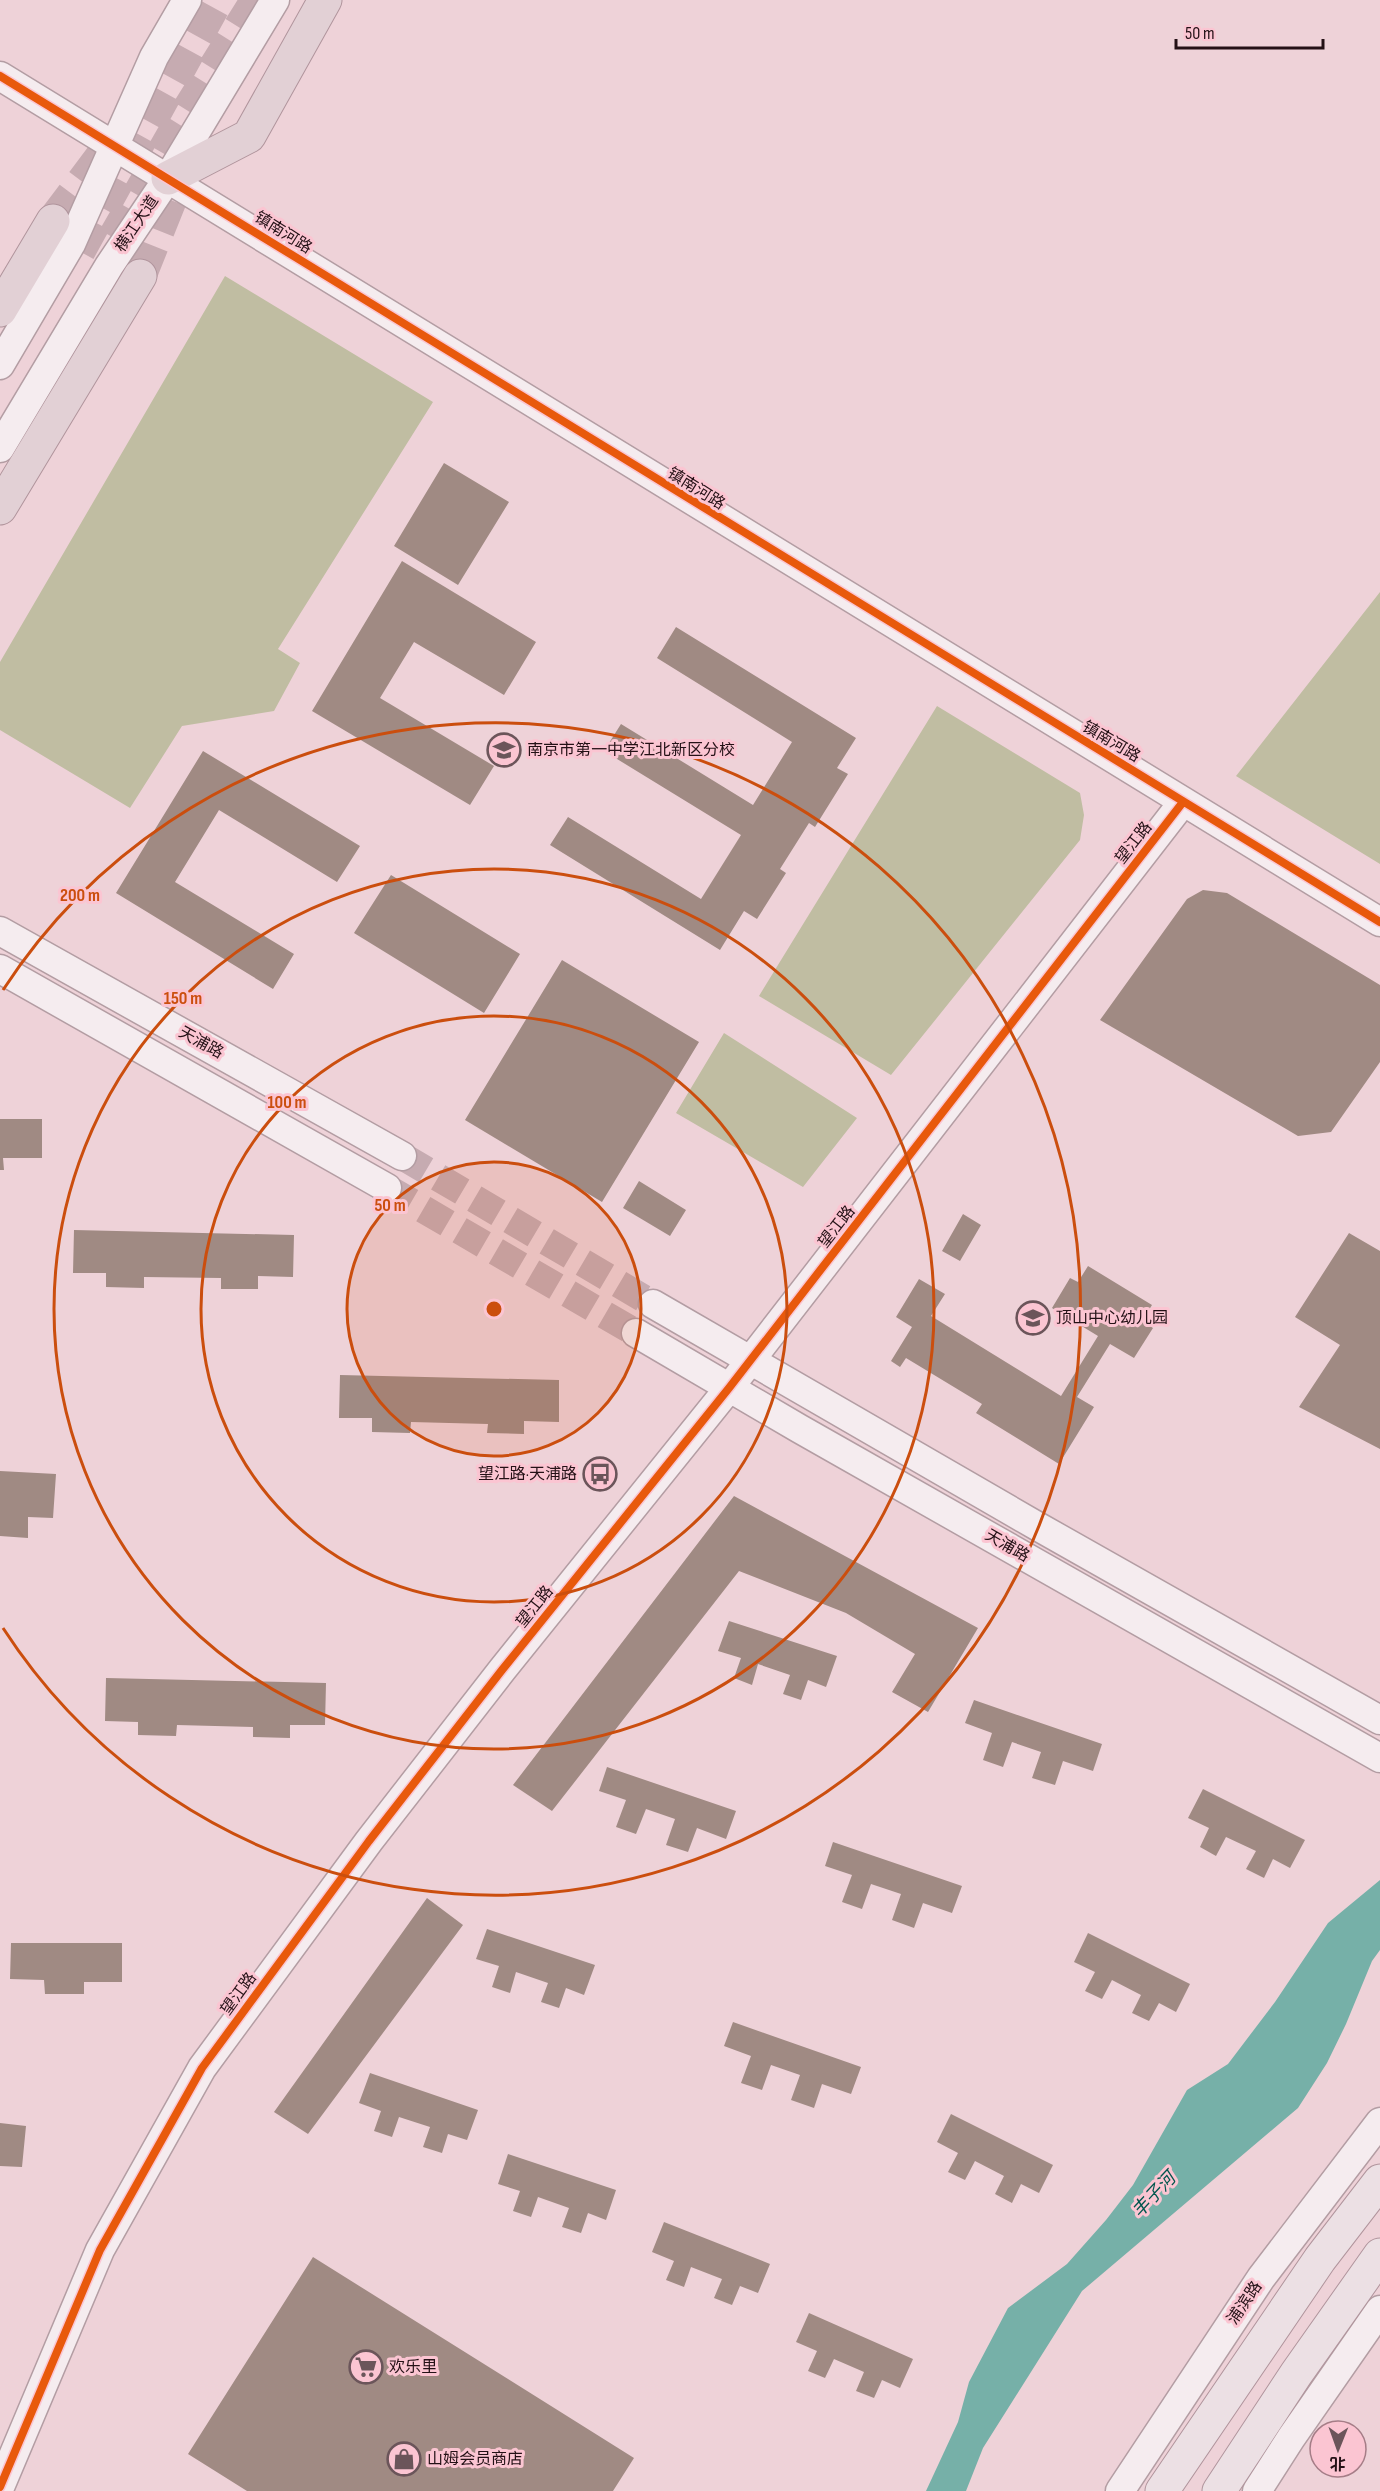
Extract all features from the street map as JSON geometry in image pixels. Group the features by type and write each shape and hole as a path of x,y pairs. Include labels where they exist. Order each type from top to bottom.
{"highway":[{"path":"168,178 249,136 325,0"},
{"path":"0,310 53,221"},
{"path":"0,508 140,276"}],"main road":[{"path":"1162,2491 1320,2259 1380,2181"},
{"path":"1219,2491 1296,2374 1380,2255"}],"street":[{"path":"0,366 71,244 154,57 187,0"},
{"name":"横江大道","path":"0,448 109,266 168,178 275,0"},
{"name":"镇南河路","path":"0,76 1380,922"},
{"name":"望江路","path":"7,2483 100,2250 201,2068 418,1778 729,1388 1183,802"},
{"name":"天浦路","path":"0,931 402,1156"},
{"path":"0,969 387,1188"},
{"name":"天浦路","path":"653,1304 1036,1526 1380,1720"},
{"name":"天浦路","path":"636,1333 1380,1758"},
{"name":"浦滨路","path":"1120,2491 1261,2278 1380,2122"},
{"path":"1257,2491 1380,2310"}],"shaded area":[{"path":"225,276 433,402 278,649 300,663 274,711 182,726 130,808 0,730 0,662"},
{"path":"1380,592 1380,864 1236,776"},
{"path":"937,706 1080,793 1084,815 1080,840 891,1075 759,996"},
{"path":"724,1033 857,1118 803,1187 676,1113"}],"water":[{"name":"丰子河","path":"1380,1880 1380,1950 1372,1961 1327,2063 1298,2108 1082,2291 983,2448 966,2491 926,2491 958,2422 969,2382 1008,2308 1067,2264 1106,2220 1133,2185 1187,2090 1228,2064 1275,2002 1328,1923"}],"building":[{"path":"444,463 509,502 458,585 394,546"},
{"path":"402,561 536,642 504,695 414,642 380,698 494,766 470,805 312,711"},
{"path":"676,627 856,738 837,768 848,774 815,827 809,823 780,869 786,873 757,919 744,911 720,950 550,845 568,817 701,899 741,835 604,751 621,724 753,805 792,742 657,658"},
{"path":"203,751 360,846 337,882 219,810 175,882 294,954 273,989 116,893"},
{"path":"391,875 520,954 484,1013 354,933"},
{"path":"1203,890 1227,893 1380,985 1380,1062 1331,1132 1298,1136 1100,1020 1187,899"},
{"path":"562,960 699,1042 602,1202 465,1120"},
{"path":"0,1119 42,1119 42,1158 3,1158 4,1170 0,1170"},
{"path":"639,1181 686,1210 670,1236 623,1208"},
{"path":"963,1214 981,1225 960,1261 942,1251"},
{"path":"74,1230 294,1235 293,1277 258,1276 258,1289 221,1289 221,1278 144,1277 144,1288 106,1287 106,1273 73,1273"},
{"path":"1349,1233 1380,1251 1380,1449 1299,1407 1340,1345 1295,1317"},
{"path":"1088,1266 1152,1305 1142,1321 1153,1328 1134,1358 1110,1344 1077,1397 1094,1407 1059,1464 976,1413 982,1404 906,1358 900,1367 891,1361 912,1327 896,1317 919,1279 945,1294 931,1316 1061,1396 1098,1336 1052,1308 1070,1278 1078,1282"},
{"path":"340,1375 559,1380 559,1422 524,1421 524,1434 487,1433 488,1424 411,1422 410,1433 372,1432 372,1418 339,1418"},
{"path":"0,1471 56,1474 53,1518 28,1517 28,1538 0,1536"},
{"path":"734,1496 978,1628 928,1712 892,1692 915,1654 846,1613 739,1571 552,1811 513,1785"},
{"path":"729,1621 837,1656 826,1687 808,1680 801,1700 783,1694 790,1675 758,1664 752,1685 734,1678 741,1658 718,1651"},
{"path":"106,1678 326,1683 325,1725 290,1725 290,1738 253,1737 253,1727 177,1725 176,1736 138,1735 138,1722 105,1721"},
{"path":"974,1700 1102,1744 1093,1771 1063,1761 1055,1785 1032,1778 1041,1752 1012,1742 1003,1767 983,1760 992,1733 965,1723"},
{"path":"607,1767 736,1811 726,1839 697,1828 688,1852 666,1845 675,1819 646,1809 636,1834 616,1827 626,1800 599,1791"},
{"path":"1203,1789 1305,1840 1290,1868 1273,1859 1264,1878 1246,1869 1256,1851 1226,1837 1216,1856 1200,1847 1209,1828 1188,1818"},
{"path":"833,1842 962,1886 952,1913 923,1903 914,1928 892,1920 901,1894 871,1884 862,1909 842,1902 852,1875 825,1866"},
{"path":"427,1898 463,1925 308,2134 274,2112"},
{"path":"487,1929 595,1965 584,1995 566,1988 559,2008 541,2002 548,1983 516,1972 510,1993 492,1987 499,1966 476,1959"},
{"path":"1088,1933 1190,1984 1176,2012 1159,2003 1149,2021 1132,2013 1141,1995 1112,1980 1102,1999 1085,1991 1095,1972 1074,1962"},
{"path":"11,1943 122,1943 122,1982 84,1982 84,1994 45,1994 44,1980 10,1979"},
{"path":"733,2022 861,2067 851,2094 822,2084 814,2108 791,2100 800,2075 771,2065 762,2090 741,2083 751,2056 724,2046"},
{"path":"370,2073 478,2110 467,2140 448,2134 442,2153 423,2147 430,2127 399,2117 392,2137 374,2131 381,2111 359,2103"},
{"path":"951,2114 1053,2165 1039,2193 1021,2184 1012,2203 995,2194 1004,2176 975,2161 965,2180 948,2172 958,2153 937,2142"},
{"path":"0,2123 26,2126 22,2167 0,2166"},
{"path":"508,2154 616,2190 606,2220 588,2213 581,2233 562,2227 569,2208 538,2197 531,2217 513,2211 520,2191 498,2184"},
{"path":"664,2222 770,2264 758,2293 740,2286 732,2305 714,2298 722,2279 691,2267 684,2287 666,2280 674,2261 652,2252"},
{"name":"欢乐里","path":"313,2257 634,2458 613,2491 247,2491 188,2454"},
{"path":"809,2313 913,2359 900,2388 882,2380 874,2398 856,2391 864,2372 834,2359 825,2378 808,2371 817,2351 796,2342"}],"tunnel":[{"path":"79,251 217,0"},
{"path":"114,238 177,128 257,0"},
{"path":"53,221 111,144"},
{"path":"140,276 187,158"},
{"path":"402,1156 653,1304"},
{"path":"387,1188 636,1333"}],"cycle path":[{"path":"0,76 1380,922"},
{"path":"0,2487 100,2250 202,2068 369,1841 502,1670 729,1388 1183,802"}],"place":[{"name":"南京市第一中学江北新区分校","path":"504,750"},
{"name":"顶山中心幼儿园","path":"1033,1318"},
{"name":"望江路·天浦路","path":"600,1474"},
{"name":"欢乐里","path":"366,2367"},
{"name":"山姆会员商店","path":"404,2459"}]}
